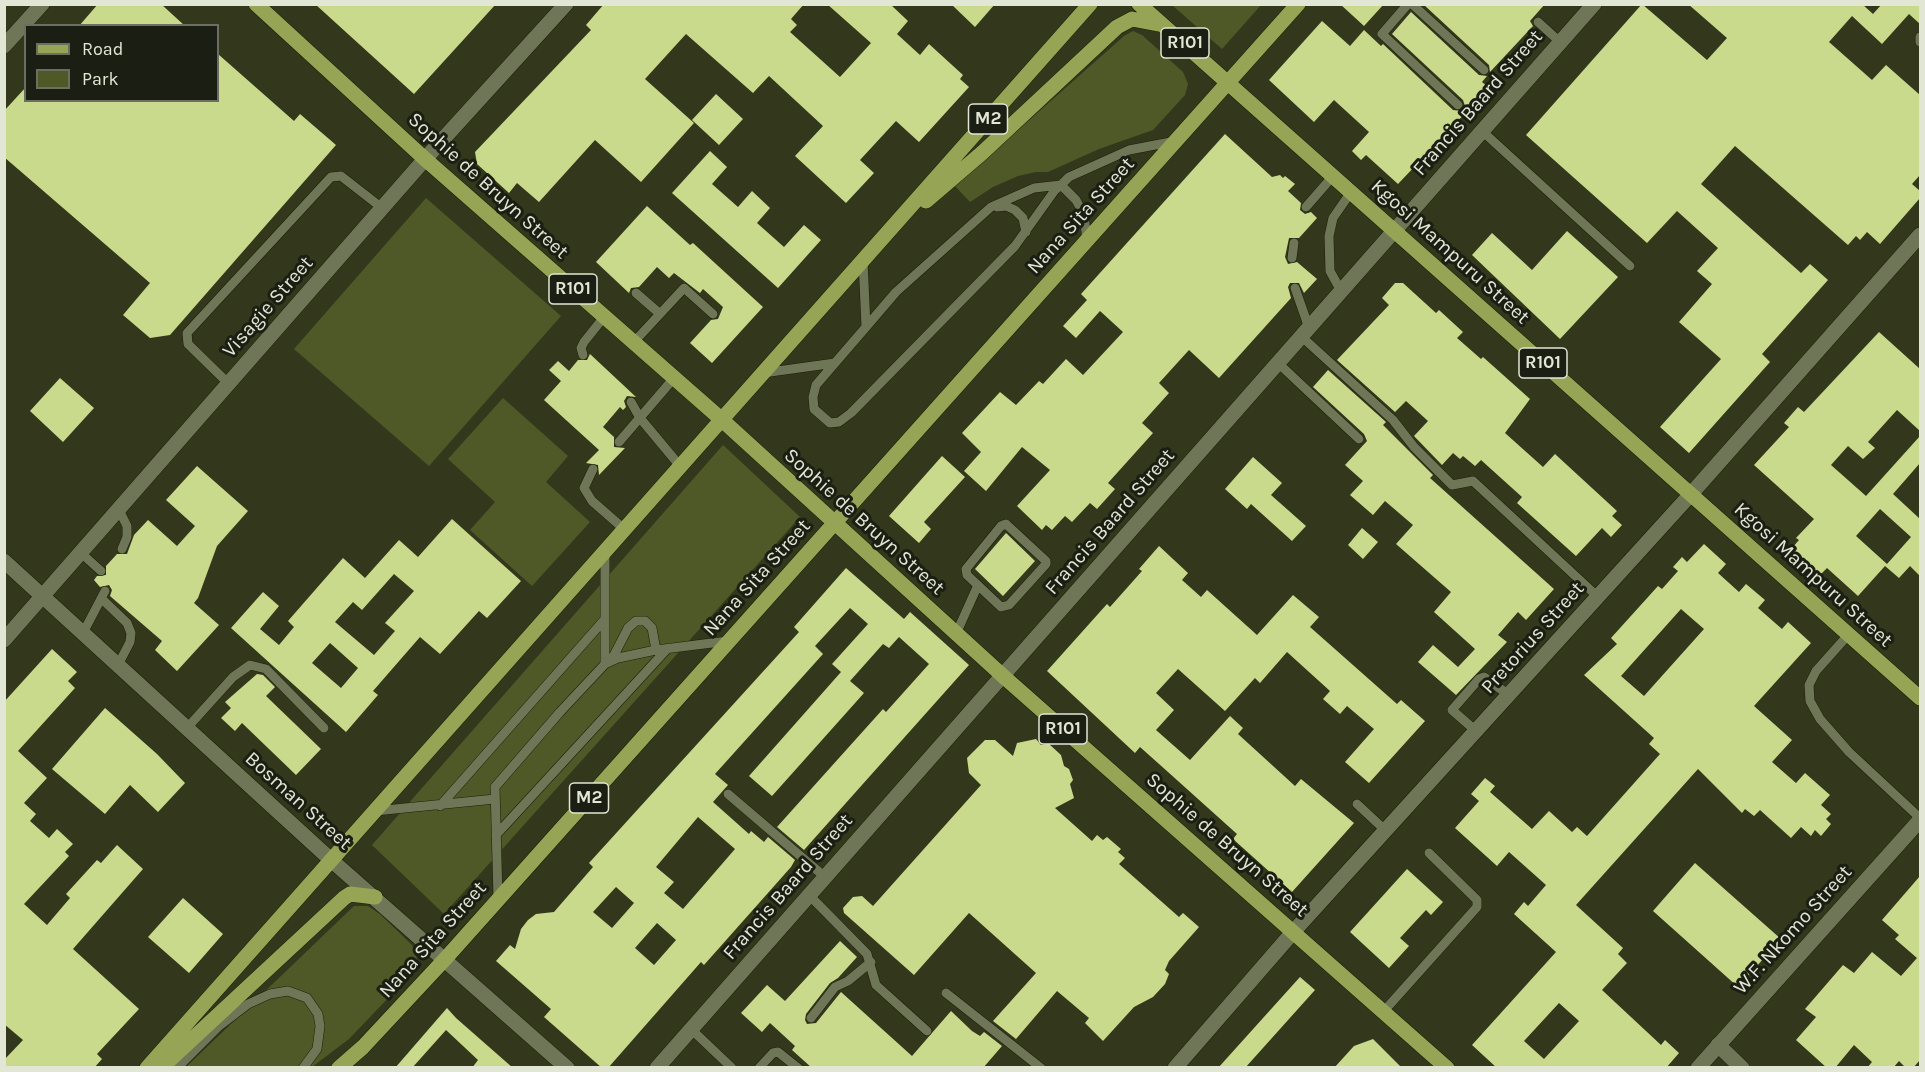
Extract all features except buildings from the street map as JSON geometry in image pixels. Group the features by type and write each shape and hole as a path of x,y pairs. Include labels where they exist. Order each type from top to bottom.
{"main road":[{"name":"Sophie de Bruyn Street","path":"256,4 425,159 721,419 1003,676 1448,1068"},
{"name":"M2","path":"147,1068 1090,4"},
{"name":"Kgosi Mampuru Street","path":"1139,4 1920,698"},
{"name":"Nana Sita Street","path":"339,1068 363,1047 446,958 1298,4"},
{"path":"886,234 982,153 1117,27 1132,19 1150,20 1167,27"},
{"path":"161,1068 344,898 350,894 375,897"}],"street":[{"path":"4,46 42,4"},
{"name":"Visagie Street","path":"4,640 425,159 566,4"},
{"name":"Francis Baard Street","path":"657,1068 1594,4"},
{"name":"Pretorius Street","path":"1175,1068 1294,932 1691,494 1920,235"},
{"name":"Bosman Street","path":"4,561 330,859 446,958 567,1068"},
{"name":"W.F. Nkomo Street","path":"1698,1068 1920,819"},
{"path":"1718,1045 1742,1068"}],"lane":[{"path":"1458,105 1382,34 1410,4 1484,70"},
{"path":"1538,22 1560,42"},
{"path":"1920,37 1920,42"},
{"path":"1482,130 1630,266"},
{"path":"1061,184 1034,188 991,207 896,292 816,386 813,397 814,409 830,423 838,422 851,413 1026,232 1061,184 1069,177 1129,150 1176,141"},
{"path":"229,384 188,344 187,333 332,177 341,176 382,208"},
{"path":"1306,207 1333,176"},
{"path":"1061,184 1076,200 1084,215 1087,241"},
{"path":"1341,291 1330,271 1329,236 1333,218 1351,192"},
{"path":"991,207 1006,206 1016,210 1023,218 1026,232"},
{"path":"1292,258 1294,243"},
{"path":"863,260 866,327"},
{"path":"633,343 684,288 714,314"},
{"path":"1295,288 1305,332 1393,420 1410,443 1452,485 1473,481 1598,597"},
{"path":"636,294 659,313"},
{"path":"583,356 581,348 584,342 604,317"},
{"path":"762,373 835,363"},
{"path":"1278,363 1359,439"},
{"path":"619,442 674,378"},
{"path":"630,402 640,418 680,466"},
{"path":"593,469 584,488 592,501 624,529"},
{"path":"119,510 127,526 127,537 122,549"},
{"path":"1006,524 1046,561 1046,564 1009,605 1001,607 995,604 978,585 967,575 968,563 1001,526 1006,524"},
{"path":"605,550 605,620 608,662"},
{"path":"81,554 101,571"},
{"path":"956,634 978,585"},
{"path":"83,633 104,595 127,623 131,633 130,642 118,665"},
{"path":"440,806 605,620"},
{"path":"498,899 495,787 608,662 628,628 636,621 645,621 652,628 656,650"},
{"path":"1849,634 1816,671 1809,685 1810,701 1820,718 1849,752 1920,819"},
{"path":"608,662 656,650 728,641"},
{"path":"496,835 668,648"},
{"path":"188,728 233,677 250,665 266,669 324,728"},
{"path":"1476,731 1452,710 1484,677 1509,695"},
{"path":"728,794 825,877"},
{"path":"373,811 440,806 495,798"},
{"path":"1357,804 1386,831"},
{"path":"1384,1011 1477,907 1477,900 1429,853"},
{"path":"809,895 867,954 876,985 927,1031"},
{"path":"811,1018 835,987 848,981 871,962"},
{"path":"177,1068 218,1027 248,1004 270,994 288,990 308,998 318,1014 320,1026 316,1049 303,1068"},
{"path":"946,993 1041,1068"},
{"path":"691,1029 732,1068"},
{"path":"759,1068 768,1057 778,1052 798,1068"}],"green space":[{"path":"1261,4 1222,49 1172,5"},
{"path":"1133,31 1142,35 1183,72 1188,84 1185,95 1153,130 1099,149 1048,172 1018,176 993,187 970,202 955,186 1124,36"},
{"path":"426,198 561,316 429,466 294,349"},
{"path":"503,398 568,456 546,482 590,522 532,586 470,530 495,502 448,459"},
{"path":"723,445 800,517 444,914 372,845"},
{"path":"354,906 368,906 380,914 412,945 417,959 413,972 349,1039 312,1067 185,1068"}]}
